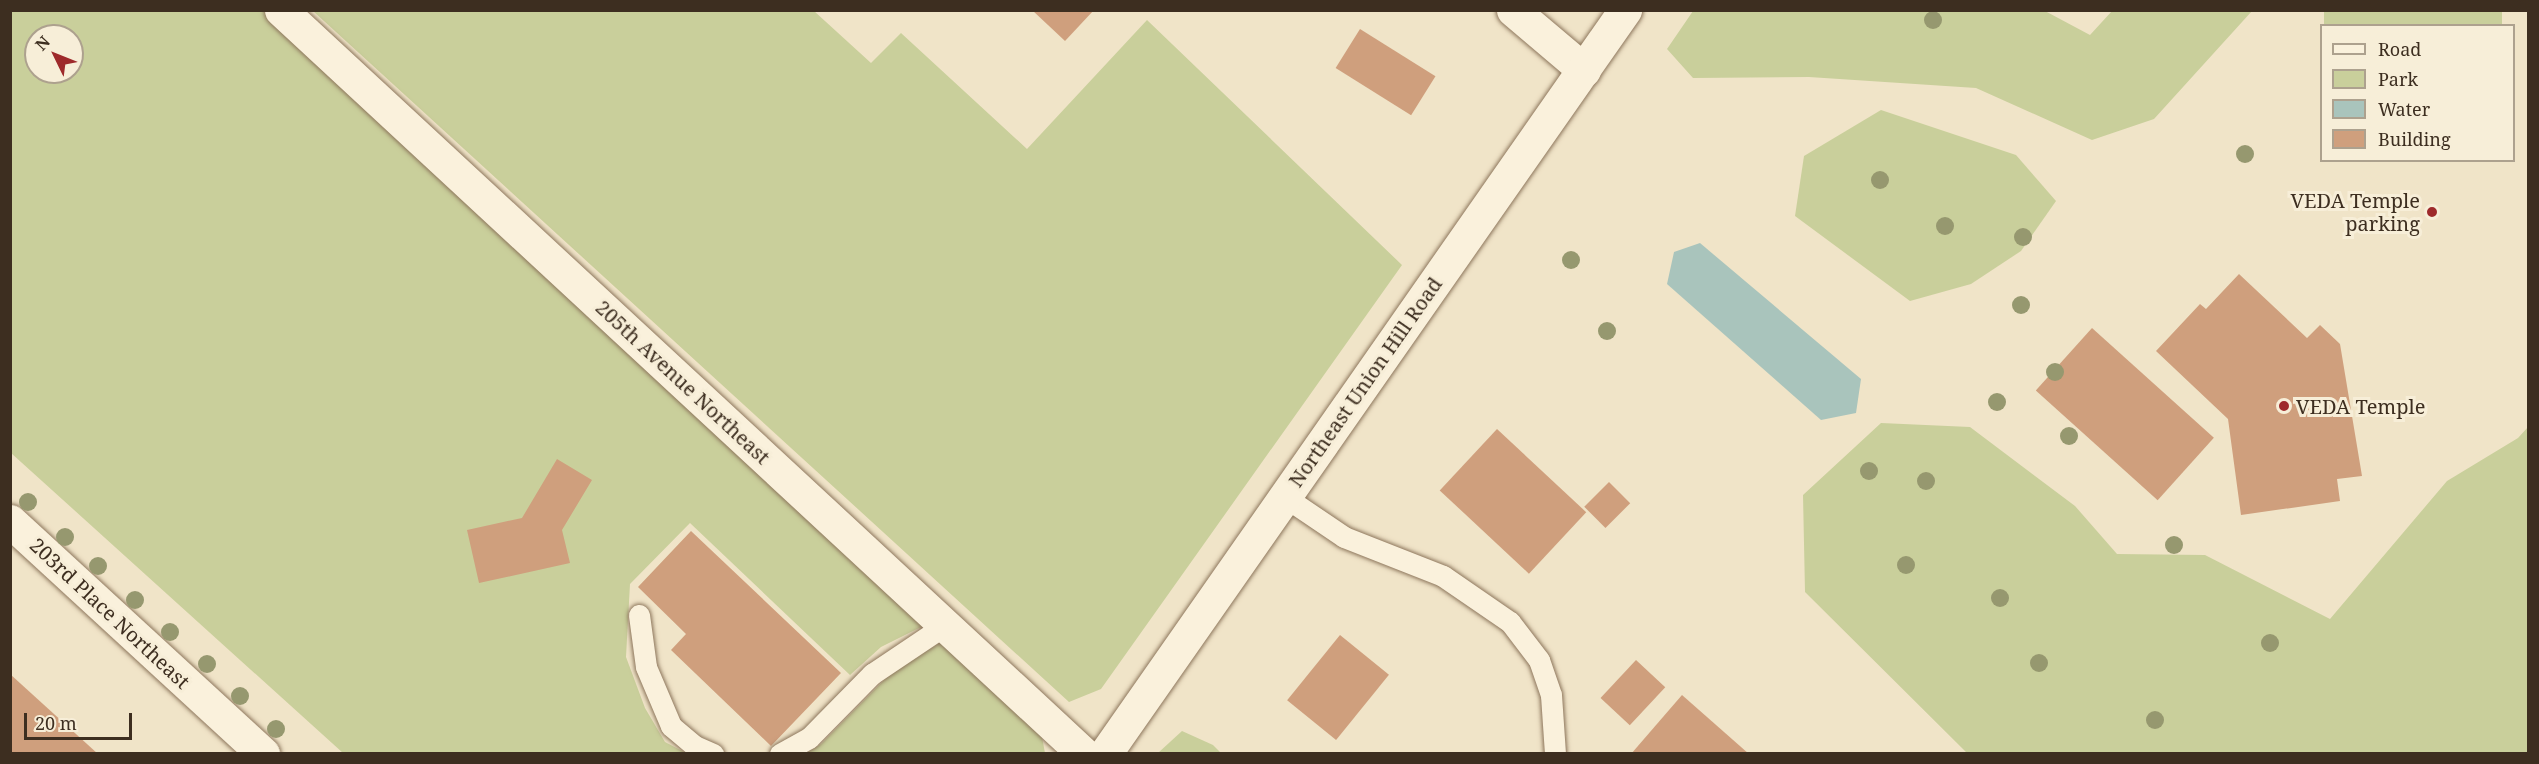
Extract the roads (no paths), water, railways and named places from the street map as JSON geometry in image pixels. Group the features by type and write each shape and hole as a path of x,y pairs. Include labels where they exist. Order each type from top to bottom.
{"street":[{"name":"205th Avenue Northeast","path":"281,10 1084,753"},
{"path":"1513,10 1584,70"},
{"name":"Northeast Union Hill Road","path":"1105,753 1625,10"},
{"name":"203rd Place Northeast","path":"10,521 263,753"}],"lane":[{"path":"1285,497 1344,537 1443,576 1510,622 1539,660 1551,694 1555,753"},
{"path":"639,615 646,667 671,726 695,746 713,753"},
{"path":"780,753 818,731 872,674 945,625"}],"water":[{"path":"1700,243 1861,379 1856,413 1821,420 1667,284 1674,252"}],"place":[{"name":"VEDA Temple parking","path":"2432,212"},
{"name":"VEDA Temple","path":"2284,406"}]}
